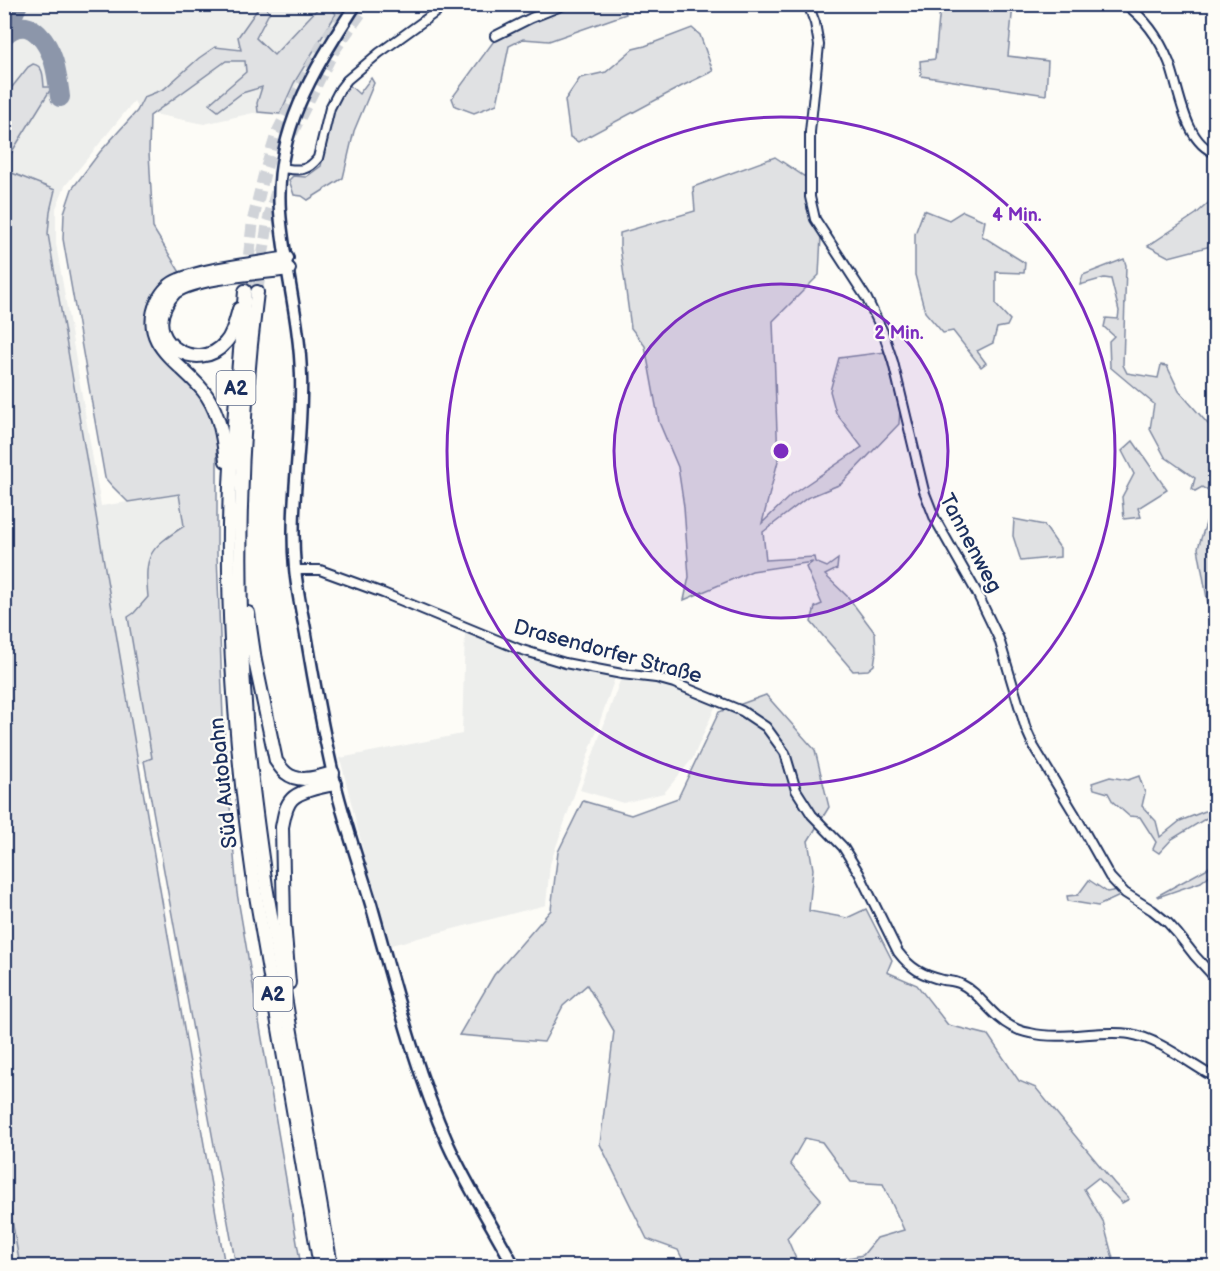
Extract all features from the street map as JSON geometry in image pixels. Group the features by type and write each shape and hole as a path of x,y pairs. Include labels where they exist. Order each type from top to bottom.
{"highway":[{"path":"251,291 226,342 214,353 192,356 180,352 170,344 161,325 162,314 174,293 187,286 206,281 288,264"},
{"path":"230,486 221,427 216,412 207,395 170,358 156,338 153,328 154,308 167,287 177,281 204,272 288,264"},
{"name":"Süd Autobahn","path":"251,291 236,393 230,486 229,569 235,721 255,890 320,1266"},
{"name":"Süd Autobahn","path":"251,291 240,545 246,721 268,896 331,1266"},
{"path":"240,583 276,761 287,774 299,778 334,778"},
{"path":"290,1029 291,1001 284,922 282,827 285,812 292,799 334,778"}],"main road":[{"path":"356,4 310,80 290,124 281,168 280,214 301,356 302,378 294,518 295,570 334,778 410,1043 449,1146 514,1266"}],"street":[{"path":"281,168 301,170 313,164 318,158 330,108 347,80 379,53 447,4"},
{"path":"495,36 566,4"},
{"name":"Tannenweg","path":"808,4 815,23 819,45 810,132 812,208 815,219 867,299 883,332 893,362 924,491 935,519 977,593 999,639 1026,729 1034,747 1110,877 1125,893 1168,923 1215,979"},
{"path":"1125,4 1135,11 1154,34 1168,61 1186,120 1196,137 1209,151 1215,153"},
{"name":"Drasendorfer Straße","path":"295,570 320,570 383,593 519,649 565,663 674,683 742,711 766,727 785,753 796,790 812,815 843,847 906,963 928,976 960,983 974,992 998,1018 1013,1028 1032,1034 1059,1036 1120,1033 1140,1036 1215,1076"}],"shaded area":[{"path":"5,5 348,5 297,86 286,116 253,113 204,124 139,111 134,101 65,186 56,208 56,244 101,506 179,494 184,526 166,537 156,547 147,569 148,597 128,617 152,759 50,798 130,1266 5,1266"},
{"path":"321,5 334,5 333,10 336,14 294,83 280,114 258,112 257,103 262,87 242,93 218,111 209,104 246,72 245,61 226,61 150,116 149,152 153,228 181,274 148,323 203,397 212,415 217,434 217,554 223,719 237,893 301,1266 236,1266 144,761 152,758 128,617 148,597 147,571 151,554 163,541 184,526 179,494 128,502 105,478 63,239 64,213 72,189 100,152 137,111 144,97 164,89 215,47 241,50 238,37 259,7 266,7 269,13 256,38 274,55"},
{"path":"582,5 623,5 626,14 549,41 523,39 509,46 497,104 474,113 455,106 452,98 496,38 529,21"},
{"path":"963,5 1013,5 1008,56 1048,61 1046,95 921,76 920,61 935,59 940,8 962,11"},
{"path":"692,28 700,35 713,71 578,142 570,137 565,100 580,78 606,72 633,49"},
{"path":"33,64 41,70 44,87 52,87 5,163 5,96"},
{"path":"371,78 374,83 354,131 343,178 308,200 294,195 289,180 293,176 306,177 321,166 333,112 342,93 348,84 359,94"},
{"path":"775,157 805,177 807,209 821,236 819,275 773,321 778,461 762,523 791,495 862,447 836,413 830,391 839,358 885,352 900,410 899,424 841,484 807,498 763,532 766,560 814,557 815,562 827,567 838,559 837,569 825,575 848,597 875,633 874,665 868,670 853,671 811,622 815,607 822,604 806,567 813,562 752,571 684,600 689,577 684,507 678,467 659,422 645,346 631,328 620,233 695,211 693,187"},
{"path":"12,173 55,190 48,234 225,1266 20,1266 4,1174 4,417 6,416 4,407 4,183"},
{"path":"1215,197 1215,245 1169,257 1148,246 1196,214"},
{"path":"924,210 949,220 963,211 985,221 982,236 1025,263 1024,273 996,272 996,305 1010,320 1007,326 997,328 993,343 977,351 986,363 981,367 953,331 943,333 925,312 915,275 915,234"},
{"path":"1124,259 1126,265 1123,365 1127,373 1158,378 1161,365 1167,366 1179,391 1215,432 1215,495 1202,487 1195,491 1192,489 1195,478 1165,457 1150,429 1154,404 1110,367 1109,341 1114,336 1104,327 1106,318 1118,319 1119,311 1111,279 1104,278 1080,285 1083,275"},
{"path":"1133,441 1167,490 1138,508 1141,517 1124,519 1122,497 1134,474 1122,451"},
{"path":"1215,495 1215,614 1208,604 1198,548"},
{"path":"1014,519 1044,525 1060,548 1060,557 1021,561 1013,536"},
{"path":"465,631 562,666 616,675 550,864 546,905 387,946 340,758 462,734"},
{"path":"621,678 666,684 716,705 693,758 664,793 623,803 580,790"},
{"path":"766,695 815,750 829,807 808,841 813,869 809,911 847,918 866,909 892,960 887,972 917,985 948,1025 988,1035 1019,1081 1036,1088 1129,1199 1122,1203 1098,1178 1084,1189 1103,1221 1115,1266 805,1266 863,1255 877,1238 904,1230 883,1184 851,1182 822,1142 805,1138 790,1164 821,1199 787,1238 799,1266 686,1266 678,1250 647,1239 600,1144 614,1031 587,985 563,1006 544,1042 459,1035 494,975 551,910 558,852 583,801 631,815 678,798 719,712"},
{"path":"1139,776 1145,793 1142,806 1156,821 1160,837 1180,821 1213,808 1215,813 1172,839 1159,853 1153,849 1156,842 1140,817 1129,816 1113,802 1108,793 1094,789 1092,783 1110,777 1128,780"},
{"path":"1215,864 1215,871 1201,882 1157,896"},
{"path":"1089,880 1107,892 1117,890 1122,895 1098,906 1068,901 1067,896 1078,895"}],"taxiway":[{"path":"4,35 18,4"},
{"path":"4,36 14,28 23,27 38,34 52,55 60,97"}],"tunnel":[{"path":"292,133 333,52 367,4"},
{"path":"245,291 253,220 277,133 324,41 349,8"},
{"path":"257,292 268,222 279,182"}]}
